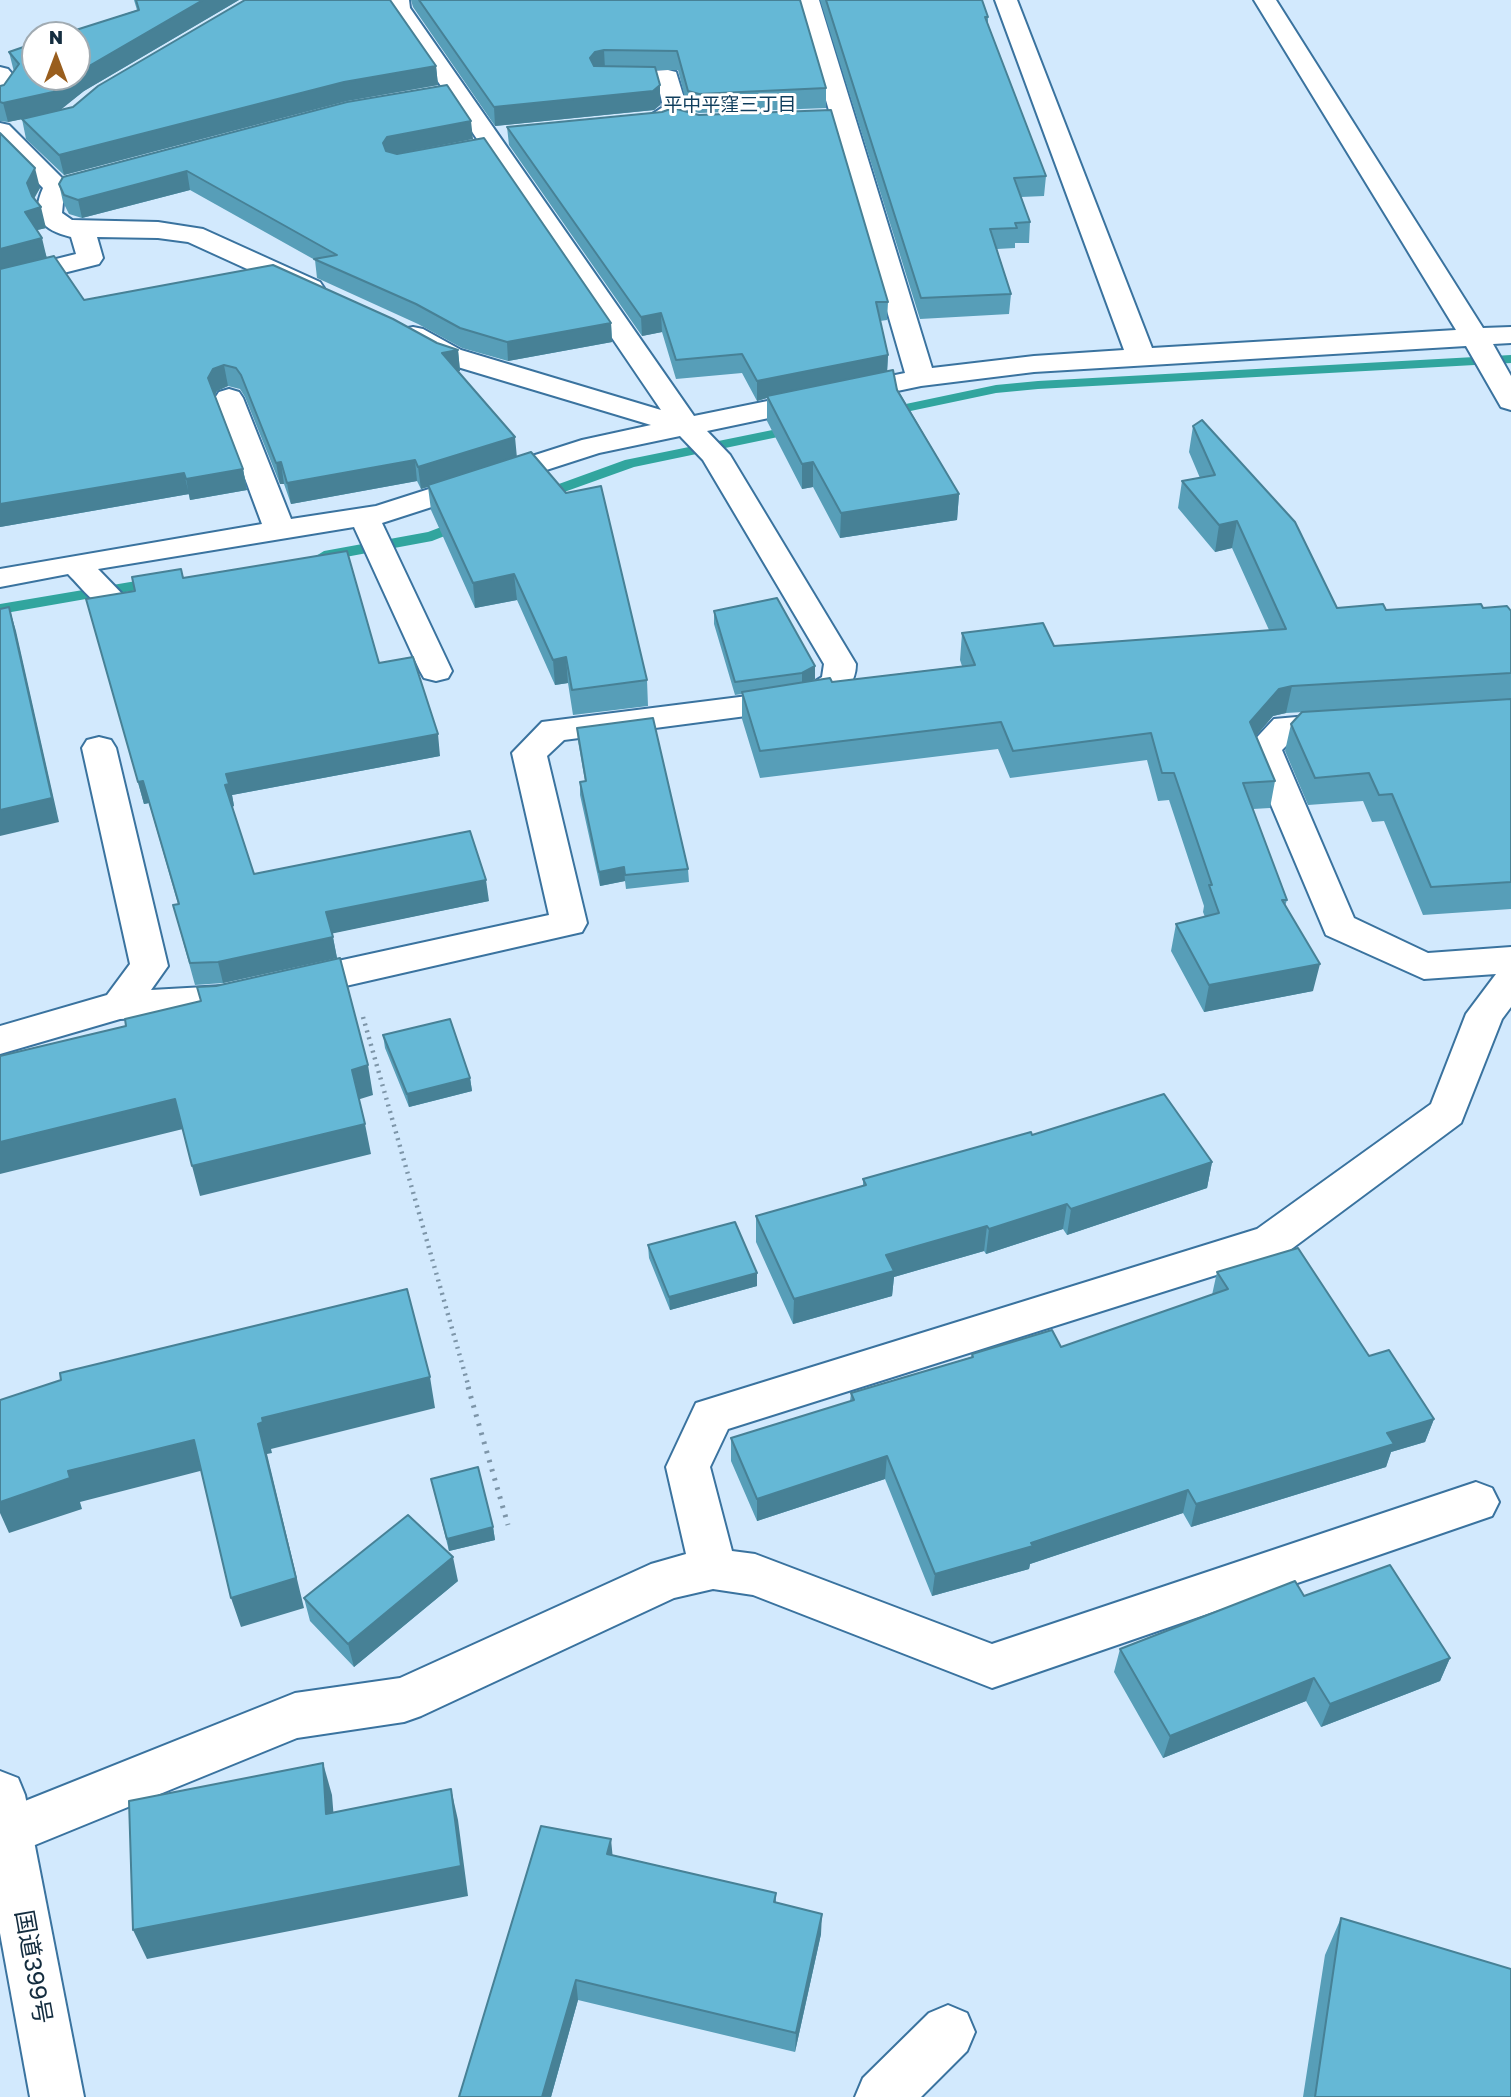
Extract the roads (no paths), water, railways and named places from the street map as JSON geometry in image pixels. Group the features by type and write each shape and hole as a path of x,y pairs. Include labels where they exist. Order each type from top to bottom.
{"main road":[{"path":"0,1040 120,1005 223,1000 569,923 529,753 554,730 810,699 837,681 840,664 715,455 686,426 490,142 444,94 398,8 398,0"},
{"path":"808,0 921,378"},
{"path":"1006,0 1141,357"},
{"path":"1265,0 1485,354 1511,401"},
{"path":"0,74 9,84 0,97"},
{"path":"605,79 668,77 680,118 608,126"},
{"path":"816,118 843,117"},
{"path":"10,131 56,188"},
{"path":"83,181 56,188 47,202 50,216 64,226 82,230 158,230 194,235 334,299"},
{"path":"0,281 90,258 82,230"},
{"path":"395,327 451,356 686,426"},
{"path":"0,578 381,514 592,446 921,378 1034,364 1141,357 1485,354 1511,335"},
{"path":"229,398 280,530"},
{"path":"364,517 436,671"},
{"path":"75,564 113,601"},
{"path":"1379,721 1286,727 1264,748 1339,926 1424,966 1511,960"},
{"path":"99,748 149,966 120,1005"},
{"path":"713,1568 688,1467 712,1416 1271,1241 1447,1113 1485,1014 1511,981"},
{"path":"4,1813 295,1716 404,1700 667,1579 713,1568 755,1575 992,1666 1476,1503"},
{"name":"国道399号","path":"4,1813 57,2097"},
{"path":"882,2097 948,2032"}],"waterway":[{"path":"882,413 996,389 1038,385 1511,359"},
{"path":"539,496 630,463 797,429"},
{"path":"324,556 432,536 465,523"},
{"path":"0,609 160,582"}],"district":[{"name":"平中平窪三丁目","path":"730,105"}]}
